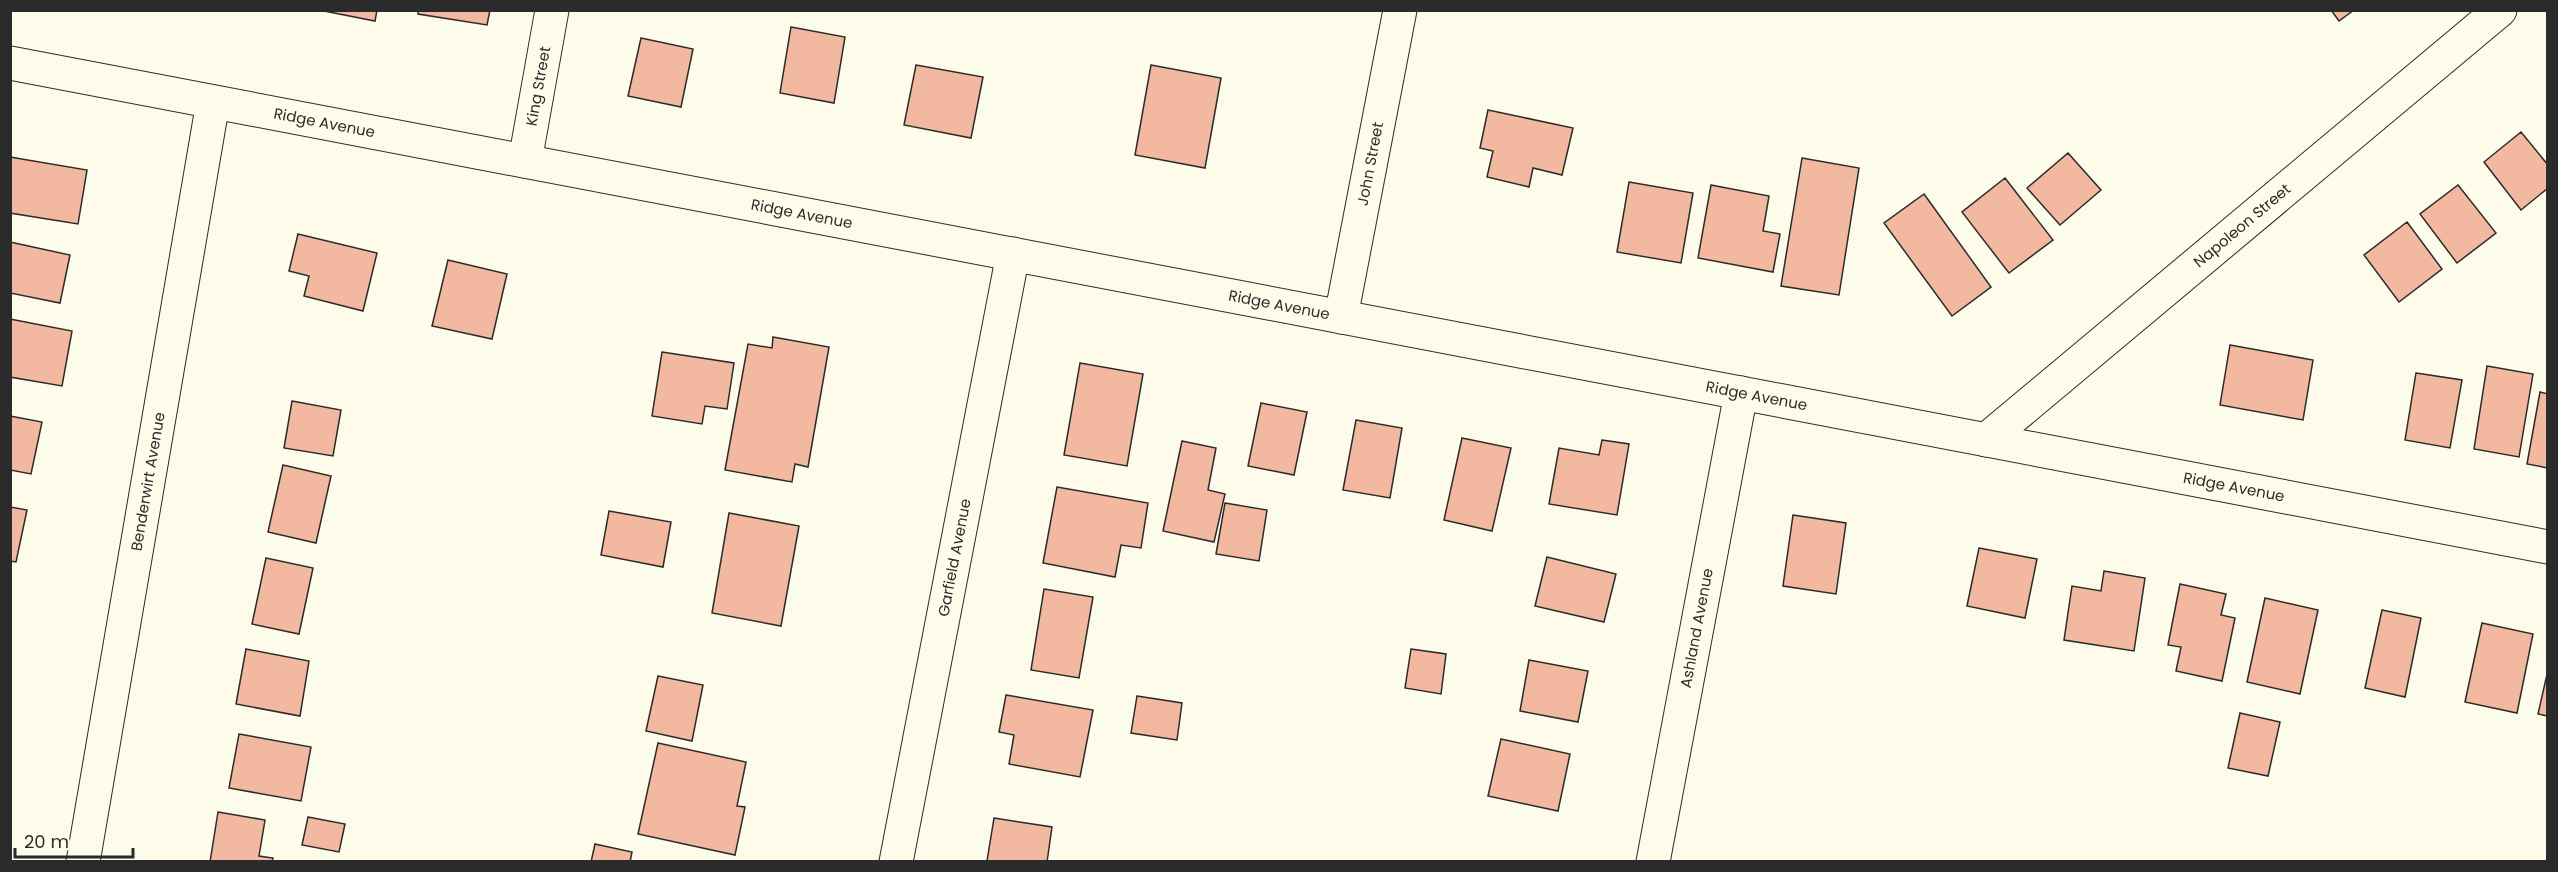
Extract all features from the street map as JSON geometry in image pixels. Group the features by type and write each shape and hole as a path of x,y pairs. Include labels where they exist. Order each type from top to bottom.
{"street":[{"name":"King Street","path":"525,161 552,10"},
{"name":"John Street","path":"1341,317 1400,10"},
{"name":"Napoleon Street","path":"1986,440 2500,10"},
{"name":"Ridge Avenue","path":"10,63 2547,547"},
{"name":"Benderwirt Avenue","path":"83,861 213,102"},
{"name":"Garfield Avenue","path":"896,861 1013,254"},
{"name":"Ashland Avenue","path":"1653,861 1741,393"}],"building":[{"path":"319,10 377,10 375,21"},
{"path":"418,10 490,10 487,25 418,14"},
{"path":"2331,10 2354,10 2339,21"},
{"path":"791,27 845,37 834,103 780,93"},
{"path":"641,38 693,49 681,107 628,96"},
{"path":"916,65 983,77 971,138 904,125"},
{"path":"1151,65 1221,78 1205,168 1135,155"},
{"path":"1488,110 1573,128 1562,175 1533,168 1529,187 1487,177 1493,151 1480,148"},
{"path":"2521,132 2548,165 2548,188 2521,210 2484,162"},
{"path":"2068,153 2101,190 2060,225 2027,188"},
{"path":"10,157 87,170 78,224 10,213"},
{"path":"1802,158 1859,168 1839,295 1781,286"},
{"path":"2005,178 2053,240 2009,273 1962,212"},
{"path":"1629,182 1693,193 1681,263 1617,252"},
{"path":"1711,185 1769,196 1763,231 1780,234 1773,272 1698,258"},
{"path":"2458,185 2496,233 2457,263 2420,214"},
{"path":"1924,194 1991,287 1952,316 1884,223"},
{"path":"2407,222 2442,269 2399,302 2364,255"},
{"path":"298,234 377,253 363,311 304,296 309,276 289,271"},
{"path":"10,242 70,255 60,303 10,293"},
{"path":"448,260 507,274 492,339 432,326"},
{"path":"10,319 72,331 62,386 10,377"},
{"path":"773,337 829,347 808,467 795,464 792,482 725,470 748,344 772,348"},
{"path":"2230,345 2313,360 2303,420 2220,405"},
{"path":"662,352 734,363 727,409 705,406 702,424 652,416"},
{"path":"1080,363 1143,374 1127,466 1064,455"},
{"path":"2487,366 2533,374 2519,457 2474,449"},
{"path":"2416,373 2462,380 2450,448 2405,440"},
{"path":"2540,392 2548,394 2548,468 2527,464"},
{"path":"292,401 341,410 333,456 284,448"},
{"path":"1261,403 1307,412 1294,475 1248,466"},
{"path":"10,416 42,422 31,474 10,470"},
{"path":"1356,420 1402,428 1390,498 1343,490"},
{"path":"1462,438 1511,448 1492,531 1444,520"},
{"path":"1602,440 1629,444 1617,515 1549,504 1559,448 1599,455"},
{"path":"1182,441 1216,448 1208,490 1225,494 1214,542 1163,531"},
{"path":"283,465 331,476 316,543 268,532"},
{"path":"1057,487 1148,503 1141,548 1121,545 1115,577 1043,563"},
{"path":"1225,503 1267,510 1259,561 1216,554"},
{"path":"10,507 27,510 16,562 10,561"},
{"path":"609,511 671,522 663,567 601,555"},
{"path":"729,513 799,526 781,626 712,613"},
{"path":"1793,515 1846,523 1836,594 1783,586"},
{"path":"1979,548 2037,559 2025,618 1967,606"},
{"path":"1547,557 1616,574 1604,622 1535,606"},
{"path":"266,558 313,568 299,634 252,624"},
{"path":"2104,571 2145,578 2134,651 2064,640 2072,586 2101,591"},
{"path":"2180,584 2226,594 2221,615 2235,618 2222,681 2176,671 2181,647 2168,645"},
{"path":"1044,589 1093,597 1079,678 1031,670"},
{"path":"2265,598 2318,610 2300,694 2247,682"},
{"path":"2382,610 2421,618 2405,697 2365,688"},
{"path":"2482,623 2533,634 2517,713 2465,702"},
{"path":"246,649 309,661 300,716 236,704"},
{"path":"1411,649 1446,654 1441,694 1405,688"},
{"path":"1529,660 1588,671 1578,722 1520,711"},
{"path":"2548,670 2548,716 2538,714"},
{"path":"658,676 703,685 692,741 646,731"},
{"path":"1006,695 1093,710 1080,777 1009,764 1014,735 999,732"},
{"path":"1137,696 1182,703 1177,740 1131,733"},
{"path":"2240,713 2280,722 2268,776 2228,768"},
{"path":"239,734 311,747 301,801 229,788"},
{"path":"1501,739 1570,754 1558,811 1488,796"},
{"path":"658,743 746,762 737,806 745,807 735,855 638,834"},
{"path":"218,812 265,820 259,856 273,858 272,862 210,862"},
{"path":"308,817 345,824 339,852 302,845"},
{"path":"994,818 1052,827 1047,862 987,861"},
{"path":"595,844 632,852 630,862 591,862"}]}
